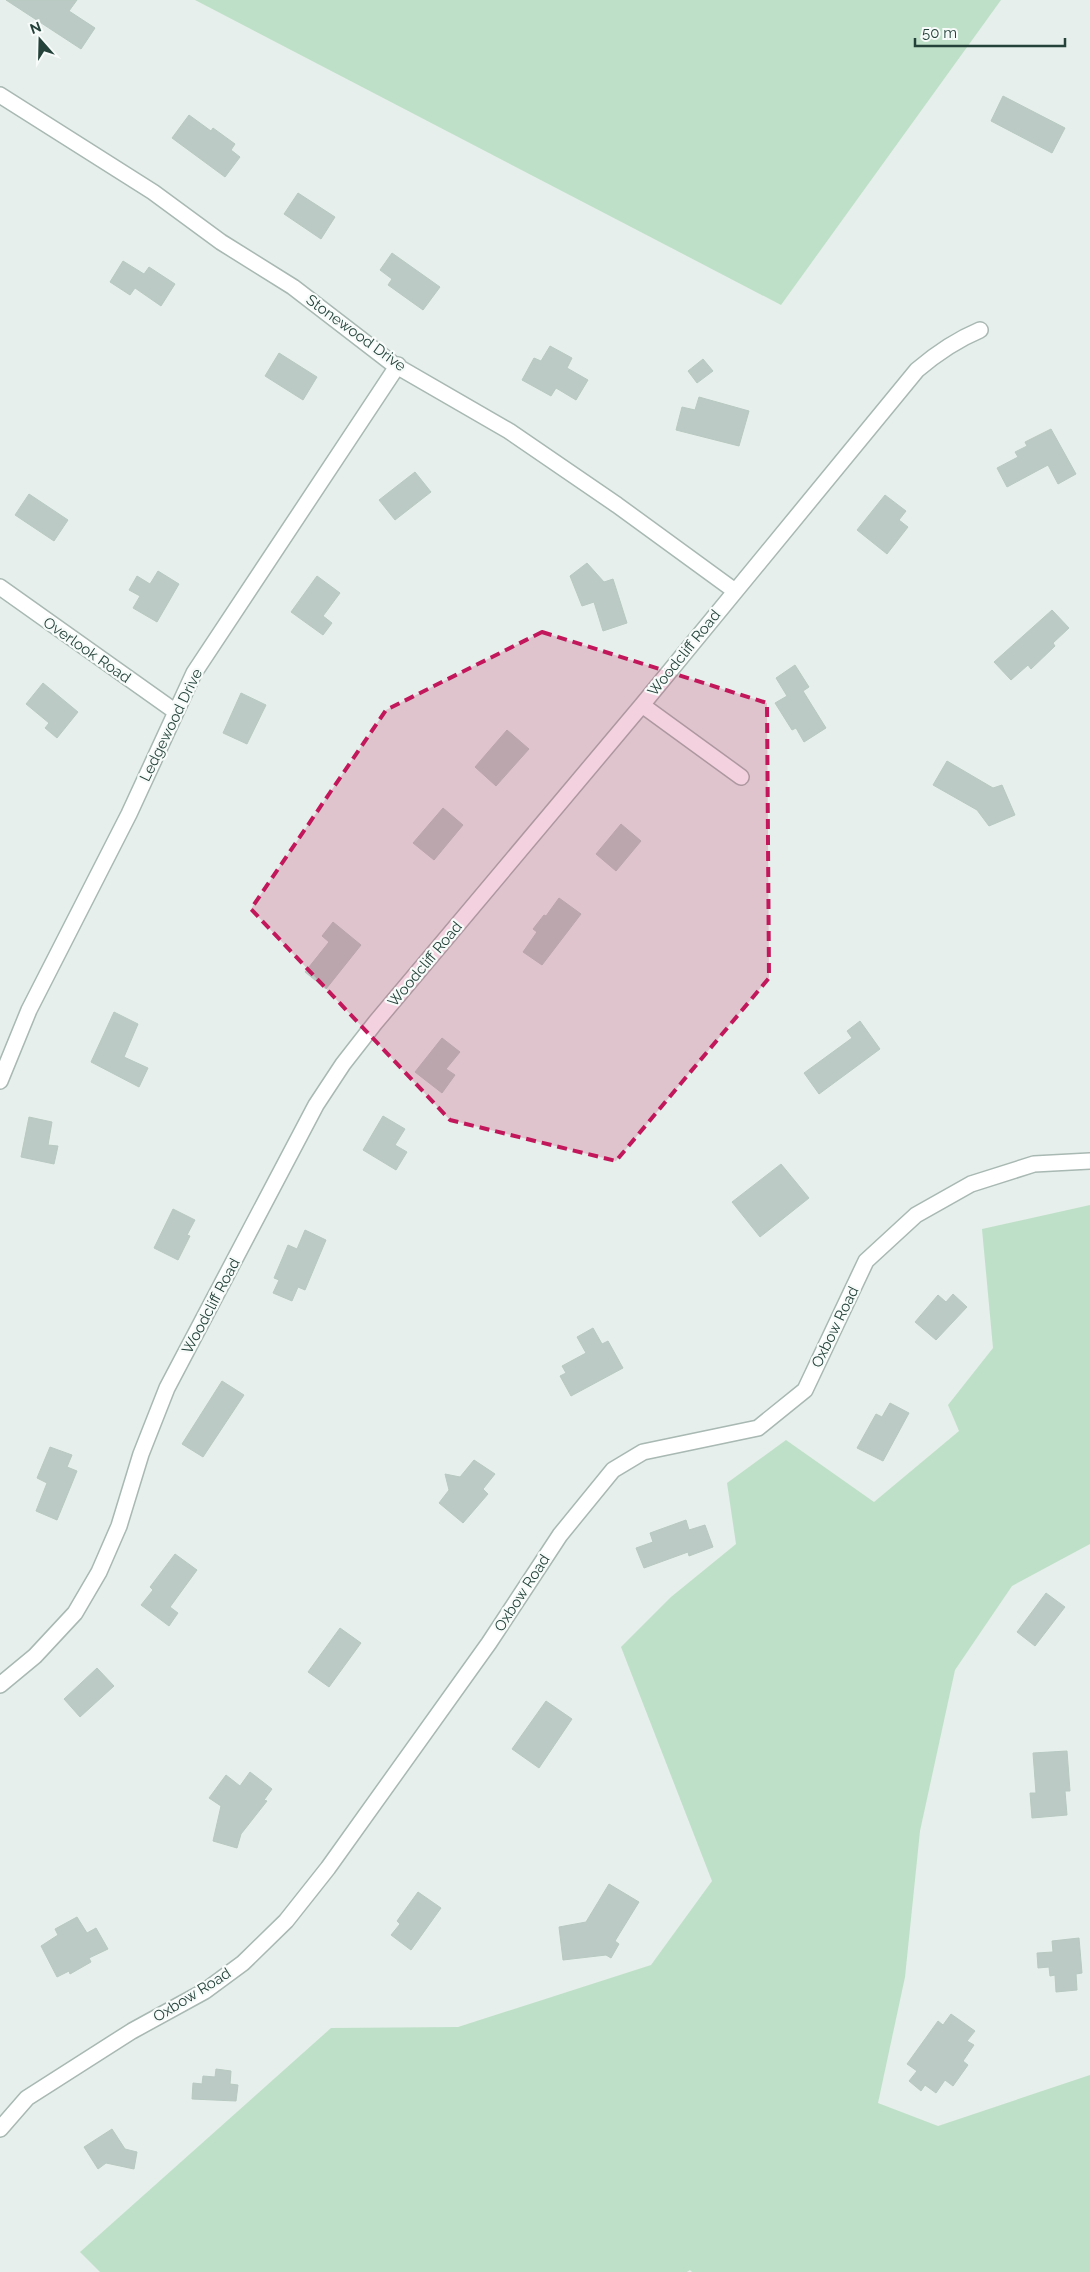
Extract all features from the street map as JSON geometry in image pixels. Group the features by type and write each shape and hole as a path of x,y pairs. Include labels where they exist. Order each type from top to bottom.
{"street":[{"name":"Stonewood Drive","path":"0,95 153,192 221,242 293,287 393,364 509,431 617,505 735,591"},
{"name":"Woodcliff Road","path":"0,1685 35,1656 75,1613 99,1572 119,1526 141,1454 167,1388 316,1105 343,1064 375,1023 642,705 917,370 958,339 980,330"},
{"name":"Ledgewood Drive","path":"0,1081 29,1010 129,814 194,673 398,366"},
{"name":"Overlook Road","path":"0,587 176,712"},
{"path":"642,705 741,777"},
{"name":"Oxbow Road","path":"0,2129 27,2098 132,2031 205,1990 243,1963 286,1921 328,1868 489,1643 560,1536 613,1470 643,1452 758,1428 805,1390 866,1261 916,1215 971,1184 1034,1164 1090,1161"}],"highlighted area":[{"path":"542,632 767,703 769,978 616,1161 450,1120 251,909 386,710"}],"green space":[{"path":"195,0 1001,0 781,305"},
{"path":"1090,1205 1090,1544 1012,1586 955,1670 920,1831 905,1977 878,2103 938,2126 1090,2075 1090,2272 692,2272 690,2270 687,2272 100,2272 80,2252 331,2028 458,2027 651,1965 712,1881 621,1647 671,1597 736,1544 727,1483 786,1440 874,1502 959,1431 948,1405 993,1348 982,1229"}],"building":[{"path":"6,0 77,0 69,11 95,28 81,49"},
{"path":"1003,96 1065,128 1052,153 991,121"},
{"path":"189,115 211,131 213,128 235,144 231,150 240,157 225,177 172,138"},
{"path":"298,193 335,217 321,239 284,214"},
{"path":"392,253 440,287 423,310 388,285 392,279 380,270"},
{"path":"123,261 144,274 149,267 175,284 161,306 135,288 130,295 110,282"},
{"path":"550,346 572,358 567,368 588,380 576,400 556,388 551,396 522,380 534,358 541,361"},
{"path":"279,353 317,377 303,400 265,376"},
{"path":"703,359 713,371 697,383 688,371"},
{"path":"699,397 749,411 739,446 676,430 682,407 695,410"},
{"path":"1051,429 1076,474 1058,484 1048,465 1007,487 997,468 1018,457 1015,452 1027,446 1025,442"},
{"path":"415,472 431,492 395,520 379,500"},
{"path":"29,494 68,520 54,541 15,515"},
{"path":"885,495 906,511 899,520 908,527 887,554 857,530"},
{"path":"587,563 604,582 613,579 627,623 603,631 594,602 582,606 570,576"},
{"path":"158,571 179,584 157,622 133,608 140,596 129,590 137,576 150,584"},
{"path":"317,576 340,593 323,616 332,623 323,635 291,612"},
{"path":"1052,610 1069,628 1053,643 1055,646 1031,669 1028,665 1011,680 994,662"},
{"path":"795,665 809,687 803,691 826,728 804,742 796,728 792,730 775,703 787,696 776,678"},
{"path":"43,683 78,712 57,738 45,728 49,723 26,704"},
{"path":"241,693 266,705 247,744 223,733"},
{"path":"507,730 529,749 496,786 475,767"},
{"path":"947,761 993,788 1002,785 1015,815 989,826 977,810 933,785"},
{"path":"443,808 463,825 434,860 413,843"},
{"path":"621,824 641,841 616,871 596,854"},
{"path":"559,898 581,914 542,965 523,952 537,932 533,929 544,915 546,916"},
{"path":"333,922 361,945 326,989 305,972 329,942 322,936"},
{"path":"114,1012 138,1024 124,1057 148,1068 139,1087 91,1062"},
{"path":"860,1021 880,1049 819,1094 804,1073 852,1038 847,1031"},
{"path":"442,1038 460,1052 446,1069 455,1075 442,1093 415,1072"},
{"path":"383,1116 405,1129 395,1145 407,1152 396,1170 363,1150"},
{"path":"29,1117 52,1122 48,1145 58,1146 54,1164 21,1157"},
{"path":"781,1164 809,1198 760,1237 732,1202"},
{"path":"173,1209 195,1220 187,1235 190,1236 178,1260 154,1248"},
{"path":"305,1230 326,1240 305,1290 298,1287 292,1301 273,1293 279,1280 274,1278 288,1245 297,1249"},
{"path":"953,1294 967,1307 936,1340 915,1322 938,1295 946,1302"},
{"path":"593,1328 602,1344 608,1341 623,1368 571,1396 560,1376 566,1373 562,1366 586,1353 577,1337"},
{"path":"222,1381 244,1395 203,1457 182,1444"},
{"path":"890,1403 909,1413 883,1461 857,1448 876,1414 882,1417"},
{"path":"50,1447 72,1455 67,1467 77,1471 57,1520 36,1511 47,1483 37,1478"},
{"path":"474,1460 495,1474 483,1489 488,1494 463,1523 439,1503 449,1490 445,1474 460,1477"},
{"path":"686,1520 689,1530 705,1525 713,1547 689,1556 688,1552 644,1568 636,1548 653,1542 650,1533"},
{"path":"175,1554 197,1570 170,1607 178,1613 169,1626 141,1605 153,1590 150,1587"},
{"path":"1046,1593 1065,1607 1035,1646 1017,1632"},
{"path":"340,1628 361,1643 329,1687 308,1672"},
{"path":"97,1668 114,1686 80,1717 64,1699"},
{"path":"546,1701 572,1719 539,1768 512,1749"},
{"path":"1067,1751 1070,1791 1065,1791 1067,1815 1032,1818 1030,1793 1036,1793 1033,1753"},
{"path":"250,1772 272,1789 264,1800 267,1801 241,1834 237,1848 213,1841 221,1806 209,1798 226,1775 240,1786"},
{"path":"609,1884 639,1902 615,1941 619,1944 611,1958 606,1955 563,1960 559,1927 586,1922"},
{"path":"418,1892 441,1908 411,1950 391,1935 400,1924 397,1921"},
{"path":"77,1917 87,1933 96,1928 108,1949 89,1958 91,1962 70,1974 69,1971 57,1977 41,1946 58,1935 55,1929"},
{"path":"1079,1938 1082,1973 1076,1974 1077,1990 1056,1992 1055,1975 1050,1976 1049,1967 1038,1968 1037,1953 1053,1952 1052,1941"},
{"path":"951,2014 975,2031 967,2041 974,2045 963,2061 968,2065 953,2086 945,2080 936,2093 925,2085 921,2091 909,2081 917,2071 907,2064 938,2021 943,2025"},
{"path":"216,2069 231,2071 230,2084 238,2085 236,2101 192,2099 193,2083 202,2084 203,2076 215,2077"},
{"path":"112,2129 125,2149 137,2152 134,2169 106,2163 98,2169 84,2147"}]}
